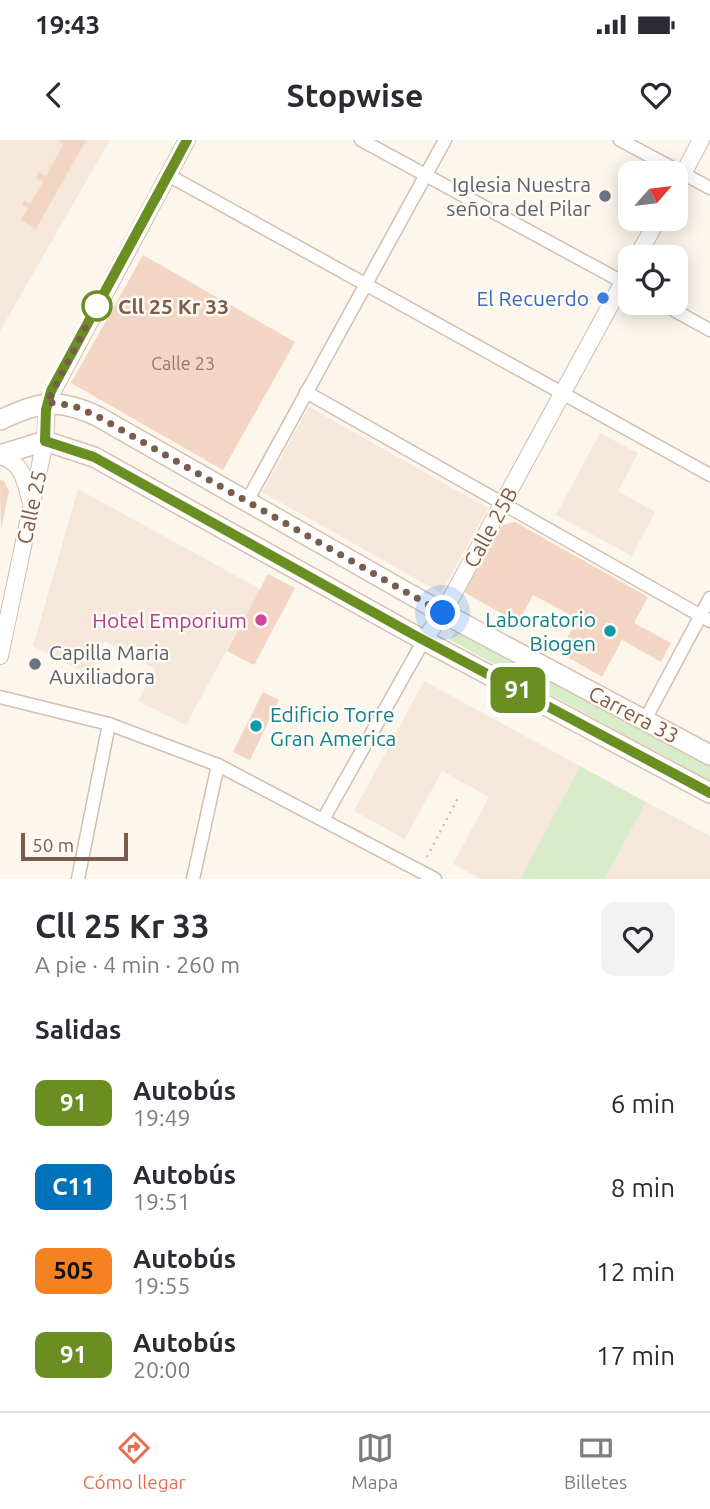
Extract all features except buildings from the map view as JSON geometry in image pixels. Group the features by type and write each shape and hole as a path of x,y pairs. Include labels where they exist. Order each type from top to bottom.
{"main road":[{"path":"0,420 47,402"},
{"name":"Carrera 33","path":"47,402 74,406 97,416 443,613 710,755"},
{"path":"0,455 45,441"},
{"name":"Carrera 33","path":"45,441 94,457 424,640 710,793"}],"street":[{"name":"Calle 25","path":"0,656 45,441 47,402 187,140"},
{"path":"361,140 618,274"},
{"path":"246,503 445,140"},
{"path":"620,140 651,161"},
{"path":"688,164 701,140"},
{"path":"168,175 710,475"},
{"path":"688,182 710,188"},
{"name":"Calle 25B","path":"324,818 424,640 443,613 618,297"},
{"path":"683,315 710,330"},
{"path":"306,392 705,618"},
{"path":"0,455 9,458 20,469 32,505"},
{"path":"645,720 705,618 710,598"},
{"path":"0,696 109,724 218,765 324,818 435,879"},
{"path":"78,879 109,724"},
{"path":"193,879 218,765"}],"path":[{"path":"427,857 458,796"}],"shaded area":[{"path":"0,140 110,140 0,331"},
{"path":"309,407 488,508 441,593 262,492"},
{"path":"600,433 638,453 618,491 655,512 632,556 556,515"},
{"path":"78,489 260,589 186,725 138,701 155,669 105,641 89,675 33,646"},
{"path":"424,681 580,766 520,879 481,879 453,864 489,797 442,771 405,839 354,811"},
{"path":"646,802 710,836 710,879 605,879"}],"green space":[{"path":"457,628 710,764 710,781 450,640"},
{"path":"580,766 646,802 605,879 520,879"}],"bus line":[{"name":"91","path":"187,140 51,391 46,410 45,441 56,442 94,457 416,636 710,793"}],"place":[{"name":"Iglesia Nuestra señora del Pilar","path":"605,196"},
{"name":"El Recuerdo","path":"603,298"},
{"name":"Cll 25 Kr 33","path":"97,306"},
{"name":"Hotel Emporium","path":"261,620"},
{"name":"Laboratorio Biogen","path":"610,631"},
{"name":"Capilla Maria Auxiliadora","path":"35,664"},
{"name":"Edificio Torre Gran America","path":"256,726"}],"route":[{"path":"97,306 47,402 74,406 97,416 443,613"}]}
